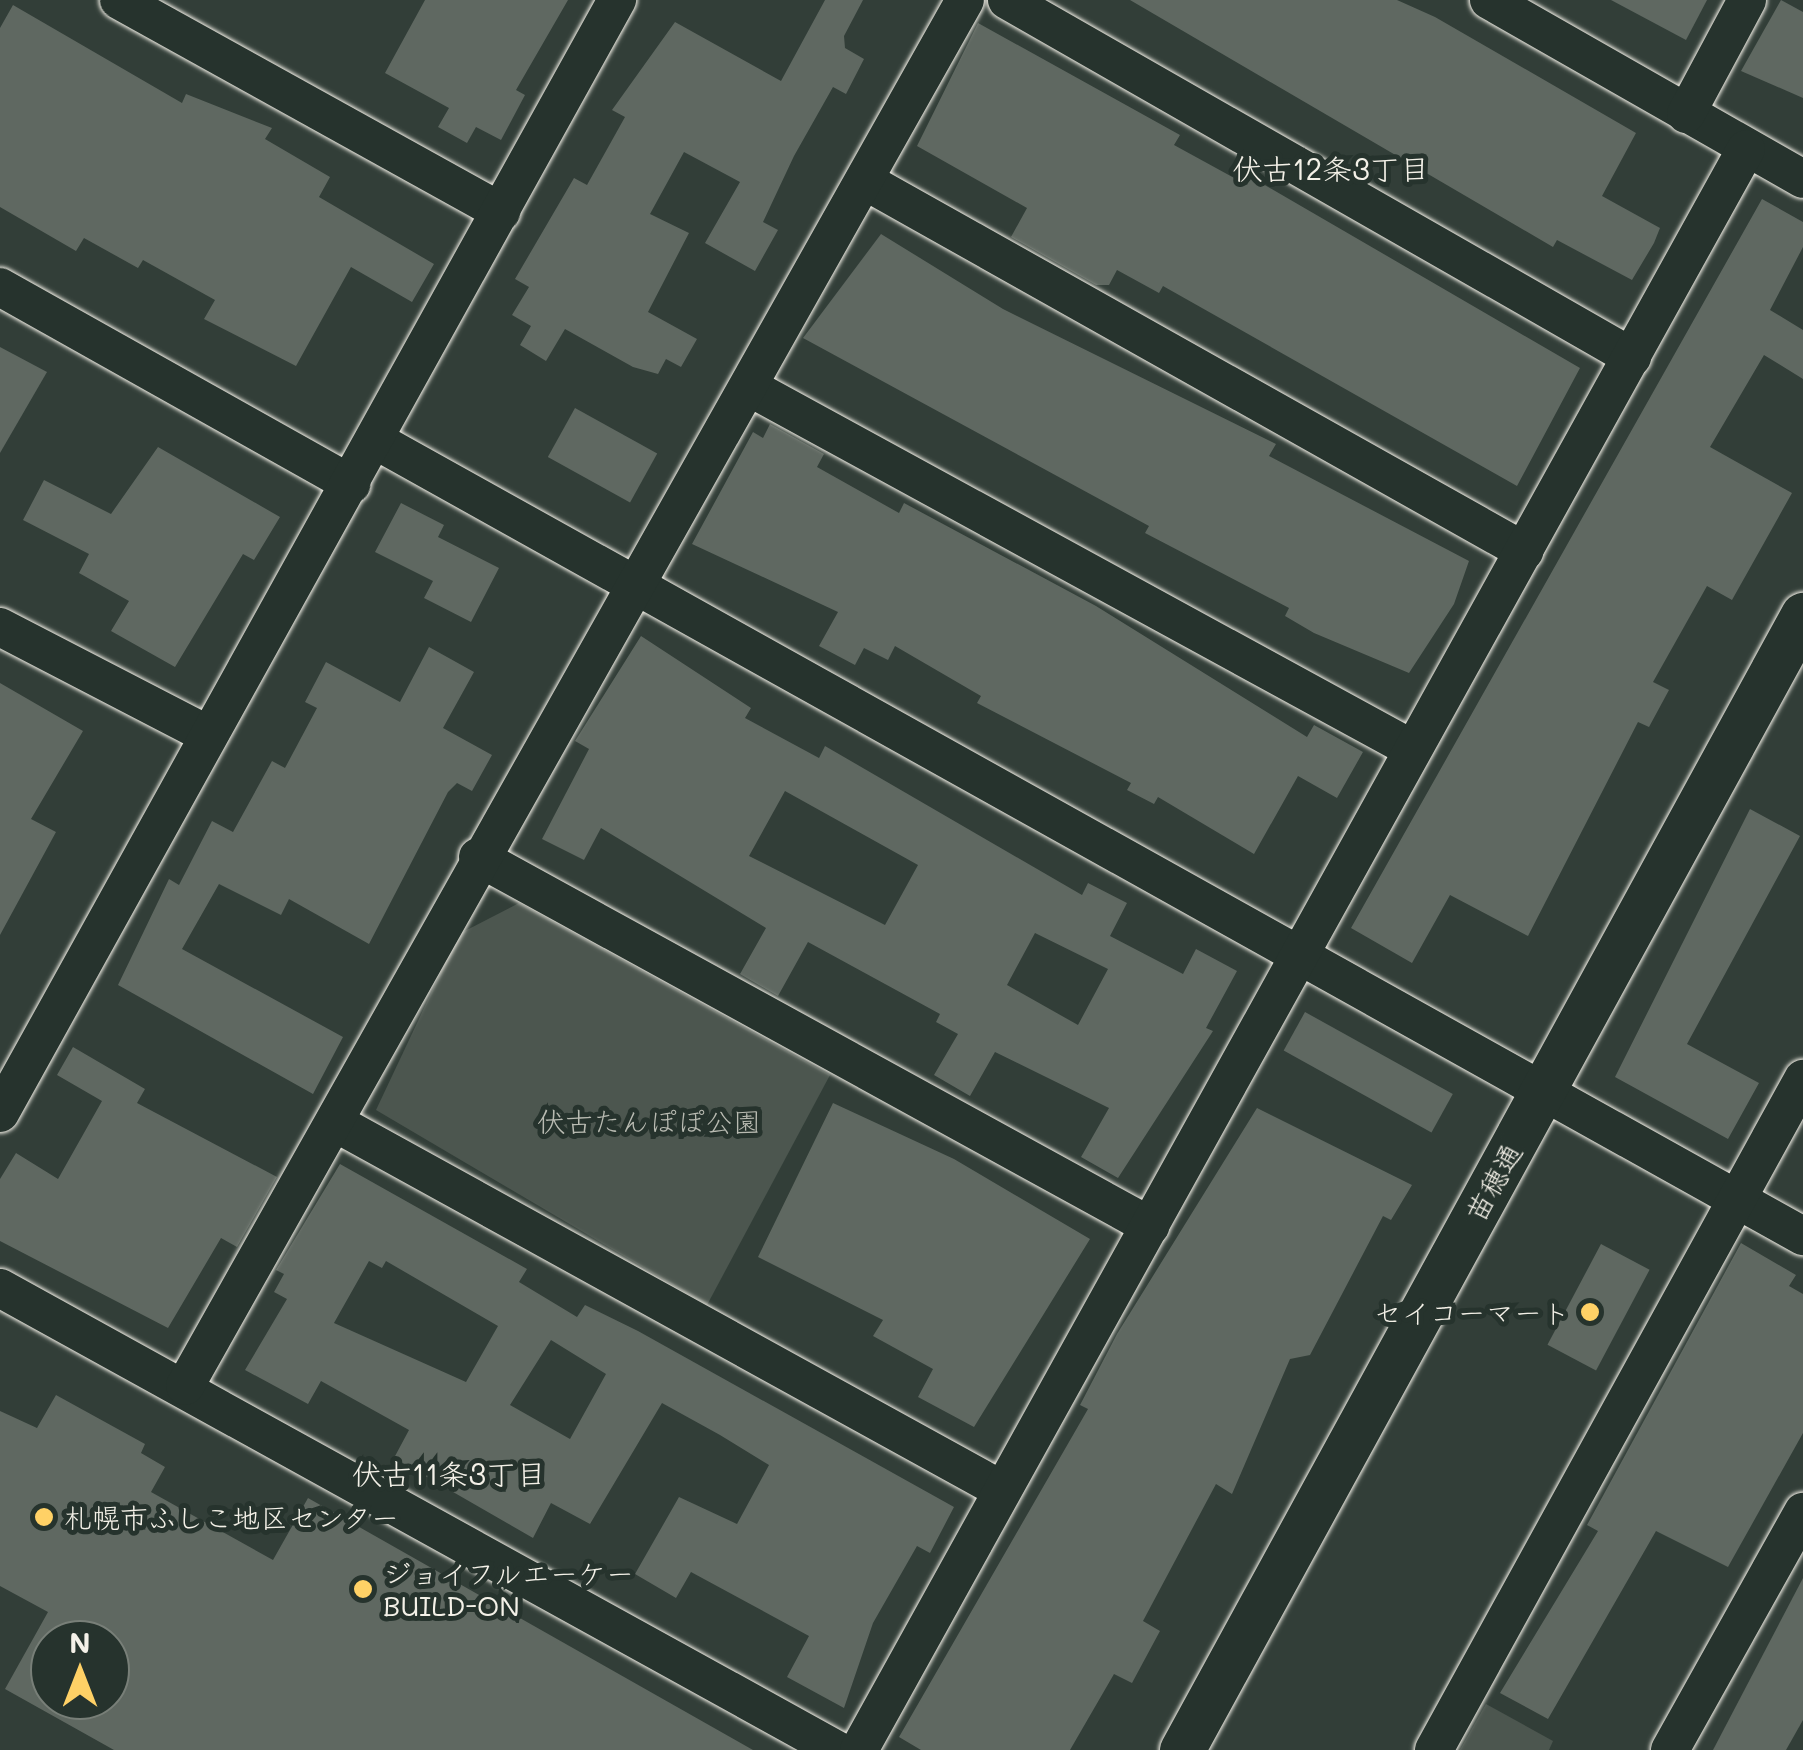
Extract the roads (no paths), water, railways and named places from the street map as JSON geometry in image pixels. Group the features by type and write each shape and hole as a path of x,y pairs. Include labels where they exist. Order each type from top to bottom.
{"street":[{"path":"119,0 501,212"},
{"path":"0,1113 617,0"},
{"path":"184,1386 336,1123 478,858 751,388 965,0"},
{"path":"1007,0 1632,357"},
{"path":"1489,0 1803,179"},
{"path":"1686,114 1747,0"},
{"path":"859,1750 1746,149"},
{"path":"867,182 1524,551"},
{"path":"0,287 351,484"},
{"path":"751,388 1412,749"},
{"path":"376,440 634,590 1803,1236"},
{"name":"苗穂通","path":"1182,1750 1803,614"},
{"path":"0,627 208,734"},
{"path":"478,858 1150,1226"},
{"path":"1434,1750 1803,1080"},
{"path":"336,1123 1002,1490"},
{"path":"0,1288 184,1386 837,1750"},
{"path":"1670,1750 1803,1512"}],"place":[{"name":"セイコーマート","path":"1590,1312"},
{"name":"札幌市ふしこ地区センター","path":"44,1517"},
{"name":"ジョイフルエーケー BUILD-ON","path":"363,1589"}],"district":[{"name":"伏古12条3丁目","path":"1331,168"},
{"name":"伏古11条3丁目","path":"449,1473"}],"park label":[{"name":"伏古たんぽぽ公園","path":"649,1121"}]}
